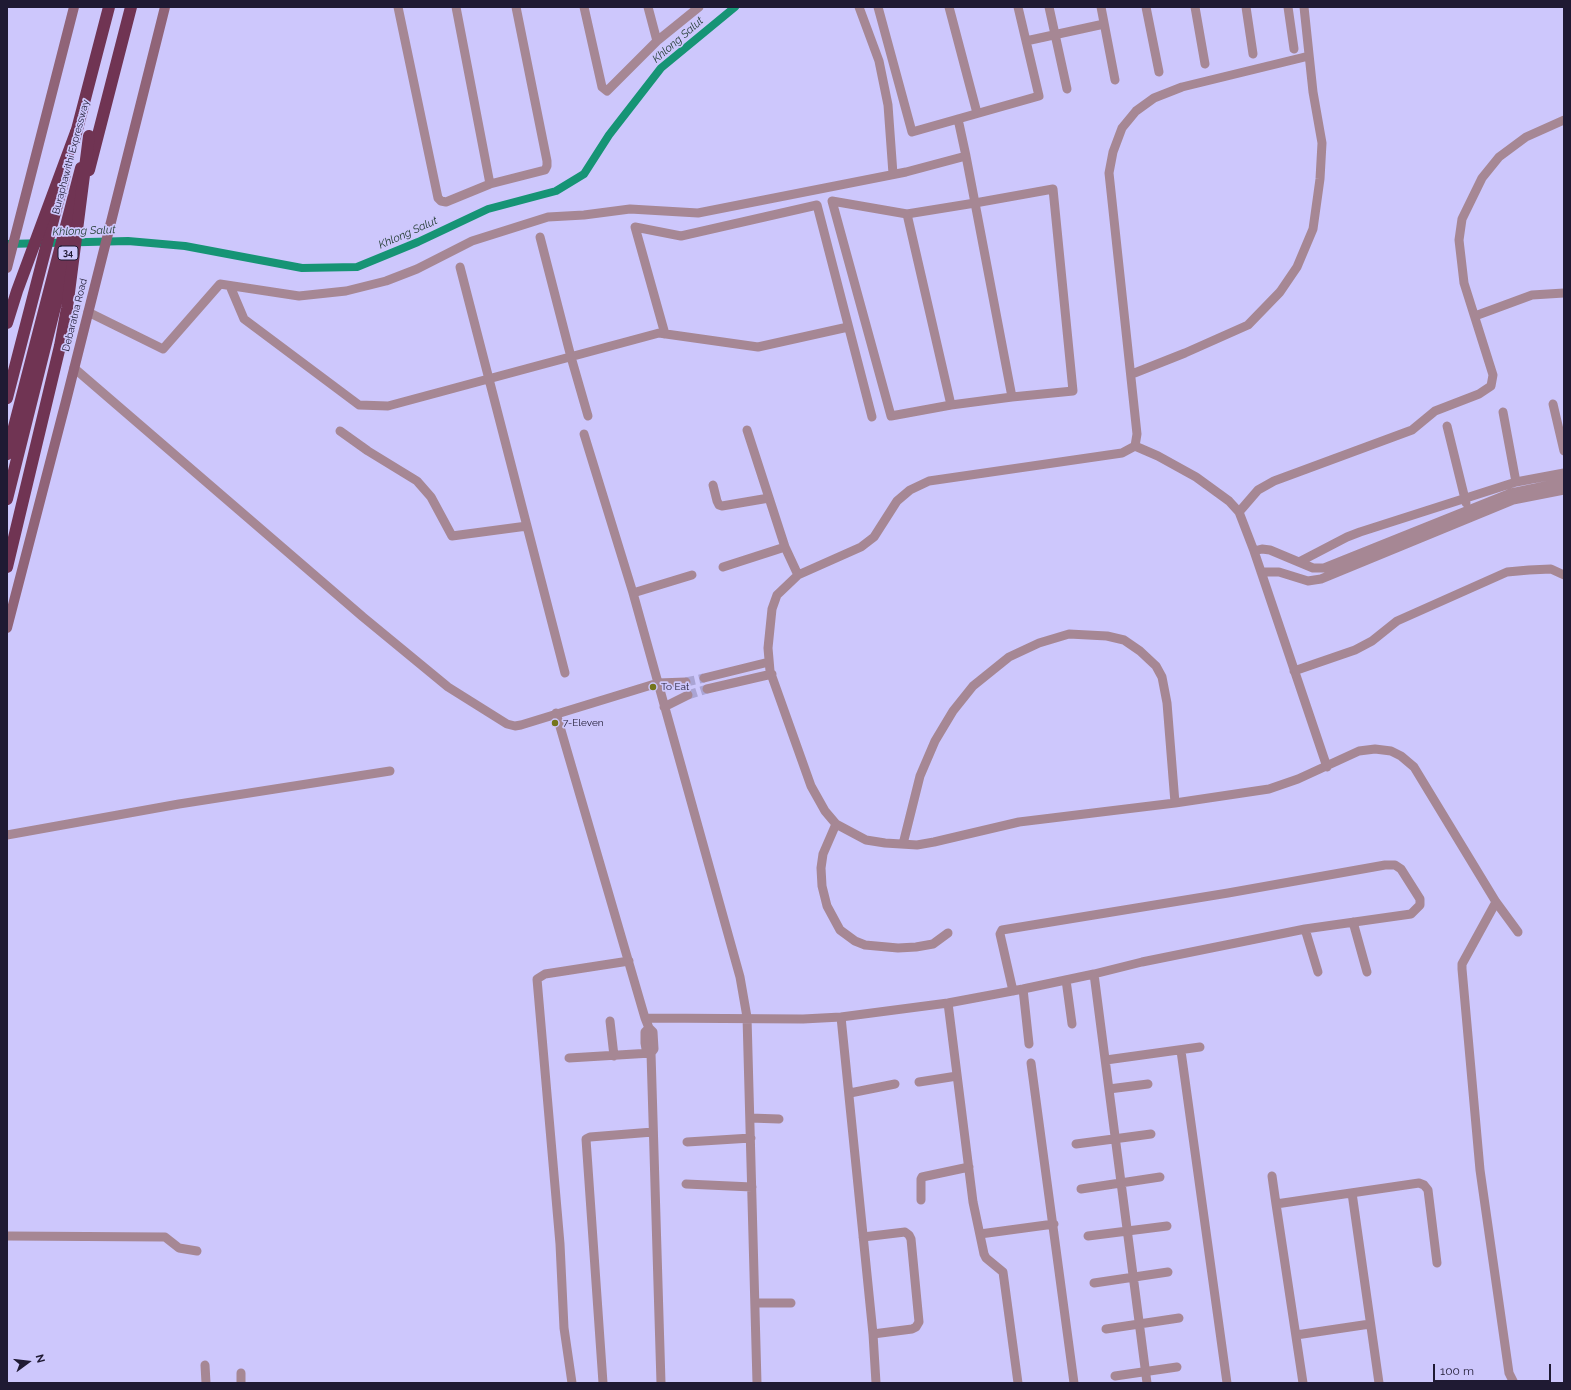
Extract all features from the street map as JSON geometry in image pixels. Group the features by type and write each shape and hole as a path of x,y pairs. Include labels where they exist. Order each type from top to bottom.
{"highway":[{"path":"7,366 69,135 101,7"},
{"name":"Buraphawithi Expressway","path":"7,398 109,7"},
{"name":"Buraphawithi Expressway","path":"7,454 123,7"},
{"name":"34","path":"7,499 131,7"},
{"path":"7,323 17,291 76,132"},
{"path":"7,567 67,308 89,136"}],"main road":[{"path":"7,268 74,7"},
{"name":"Debaratna Road","path":"7,628 165,7"}],"street":[{"path":"398,7 438,198 441,201 446,202 490,184 545,170 547,166 516,7"},
{"path":"456,7 490,184"},
{"path":"584,7 602,86 605,90 608,90 657,41 699,7"},
{"path":"648,7 657,41"},
{"path":"859,7 879,61 888,105 893,174"},
{"path":"878,7 912,132 1039,96 1018,7"},
{"path":"950,7 977,114"},
{"path":"1049,7 1067,89"},
{"path":"1100,7 1114,80"},
{"path":"1146,7 1159,72"},
{"path":"1195,7 1205,64"},
{"path":"1246,7 1254,54"},
{"path":"1288,7 1294,49"},
{"path":"1132,374 1185,353 1248,325 1280,292 1297,267 1313,229 1320,179 1322,143 1313,92 1304,7"},
{"path":"1026,41 1104,24"},
{"path":"1135,446 1137,434 1132,374 1109,173 1113,152 1122,128 1136,111 1154,98 1182,87 1309,56"},
{"path":"958,119 1012,397"},
{"path":"1239,512 1258,490 1274,481 1412,430 1441,408 1479,394 1491,386 1493,375 1464,283 1458,240 1462,220 1482,178 1499,157 1526,137 1564,120"},
{"path":"88,312 163,349 220,284 299,296 346,291 386,281 418,269 472,241 548,217 584,215 630,209 698,213 893,174 966,156"},
{"path":"1053,189 1073,391 951,405 890,416 832,201 907,214 1053,189"},
{"path":"665,334 635,227 681,236 817,205 872,416"},
{"path":"907,214 951,405"},
{"path":"540,238 588,416"},
{"path":"460,267 565,673"},
{"path":"230,286 244,318 359,405 388,406 659,333 758,347 848,327"},
{"path":"1475,316 1532,295 1564,293"},
{"path":"74,368 363,617 448,688 507,724 515,726 658,683 686,682"},
{"path":"1553,404 1564,451"},
{"path":"1503,412 1516,482"},
{"path":"1447,426 1469,514"},
{"path":"340,430 368,451 417,481 431,497 452,536 527,526"},
{"path":"747,430 785,547 798,575"},
{"path":"584,434 634,592 664,707 740,976 747,1017 757,1383"},
{"path":"1135,446 1158,456 1196,477 1229,501 1239,512 1254,551 1327,767"},
{"path":"1135,446 1122,453 929,481 910,490 897,501 874,537 861,548 798,575 777,595 772,609 768,648 769,662 811,786 825,811 836,824 866,840 917,845 1019,822 1175,803 1269,789 1298,780 1359,752 1375,749 1390,751 1401,756 1414,767 1496,902 1518,932"},
{"path":"1299,562 1347,537 1516,482 1564,473"},
{"path":"1261,572 1279,572 1308,581 1321,579 1469,514 1511,493 1564,482"},
{"path":"713,485 717,501 719,505 722,506 769,498"},
{"path":"1254,551 1262,549 1270,550 1313,568 1324,568 1393,540 1469,514 1513,500 1564,490"},
{"path":"1389,523 1393,540"},
{"path":"723,567 785,547"},
{"path":"1294,671 1355,650 1372,642 1397,621 1507,572 1551,569 1564,575"},
{"path":"634,592 692,575"},
{"path":"903,844 920,776 935,741 953,711 973,686 1009,657 1039,643 1069,634 1106,636 1124,640 1140,651 1156,666 1162,677 1167,703 1175,803"},
{"path":"704,678 769,662"},
{"path":"707,689 772,674"},
{"path":"664,707 688,695"},
{"path":"556,713 645,1018 649,1028 653,1032 655,1042 654,1049 651,1053 661,1383"},
{"path":"7,835 178,804 390,771"},
{"path":"836,824 823,854 821,868 822,886 827,906 840,930 855,941 865,944 898,948 933,944 948,933"},
{"path":"645,1018 747,1017 803,1019 841,1017 948,1003 1023,989 1142,962 1305,929 1411,914 1417,908 1420,899 1401,869 1395,865 1385,865 1228,893 1002,930 1000,934 1012,991"},
{"path":"1496,902 1462,964 1462,969 1480,1170 1508,1373 1514,1383"},
{"path":"1353,922 1367,972"},
{"path":"1305,929 1318,972"},
{"path":"572,1383 564,1328 560,1244 537,979 545,974 629,961"},
{"path":"1094,974 1147,1383"},
{"path":"1066,980 1072,1024"},
{"path":"1023,989 1029,1044"},
{"path":"948,1003 973,1202 986,1258 1003,1272 1018,1383"},
{"path":"841,1017 850,1093 873,1334 876,1383"},
{"path":"610,1021 614,1056"},
{"path":"1106,1060 1181,1051 1200,1047"},
{"path":"1181,1051 1227,1383"},
{"path":"569,1058 651,1053"},
{"path":"1031,1063 1054,1224 1074,1383"},
{"path":"919,1082 958,1076"},
{"path":"850,1093 895,1084"},
{"path":"1109,1089 1148,1084"},
{"path":"750,1118 779,1119"},
{"path":"603,1383 586,1139 590,1137 653,1132"},
{"path":"1076,1144 1151,1134"},
{"path":"686,1142 751,1138"},
{"path":"921,1200 922,1177 969,1167"},
{"path":"1272,1176 1303,1383"},
{"path":"1081,1190 1122,1182 1160,1177"},
{"path":"1276,1204 1420,1183 1428,1190 1437,1263"},
{"path":"686,1184 752,1187"},
{"path":"1352,1193 1379,1383"},
{"path":"980,1234 1054,1224"},
{"path":"1088,1236 1167,1226"},
{"path":"863,1237 905,1232 909,1235 919,1322 916,1327 912,1329 873,1334"},
{"path":"7,1236 165,1237 179,1248 197,1251"},
{"path":"1094,1283 1168,1272"},
{"path":"756,1303 791,1303"},
{"path":"1106,1329 1178,1318"},
{"path":"1296,1335 1370,1324"},
{"path":"205,1365 206,1383"},
{"path":"1115,1376 1146,1370 1177,1367"},
{"path":"241,1373 241,1383"}],"waterway":[{"name":"Khlong Salut","path":"7,244 128,241 185,246 302,268 357,267 418,242 488,209 556,191 584,174 609,135 661,68 735,7"}],"tunnel":[{"path":"686,682 704,678"},
{"path":"688,695 707,689"}],"place":[{"name":"To Eat","path":"653,687"},
{"name":"7-Eleven","path":"555,723"}]}
